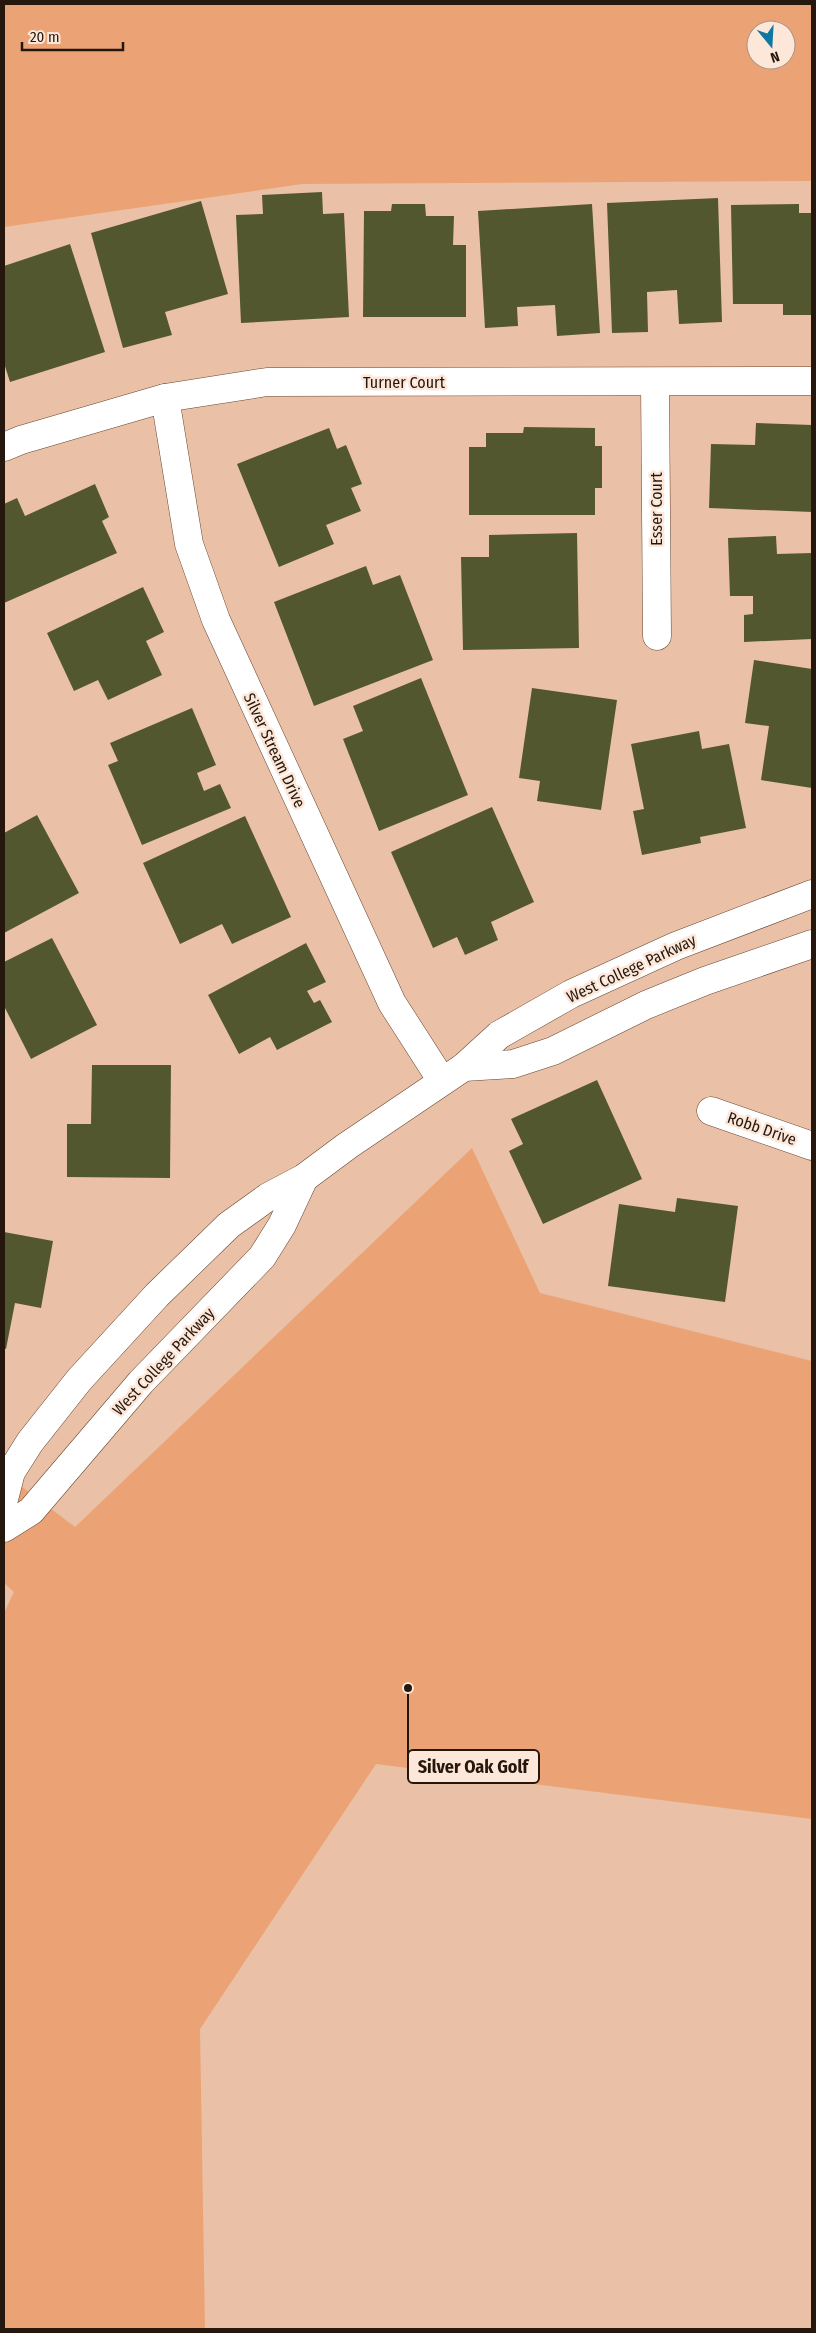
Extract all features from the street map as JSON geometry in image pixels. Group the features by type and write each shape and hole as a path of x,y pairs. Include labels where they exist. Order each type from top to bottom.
{"street":[{"name":"Turner Court","path":"4,447 21,440 166,398 268,382 812,381"},
{"name":"Esser Court","path":"655,382 656,636"},
{"name":"Silver Stream Drive","path":"166,398 189,544 216,620 392,1002 453,1074"},
{"name":"West College Parkway","path":"4,1499 12,1472 30,1442 79,1380 157,1294 229,1225 268,1197 304,1178 354,1140 453,1074 499,1035 571,994 676,946 812,894"},
{"path":"453,1074 513,1064 553,1051 646,1005 812,944"},
{"name":"Robb Drive","path":"712,1111 812,1146"},
{"name":"West College Parkway","path":"4,1528 31,1511 140,1382 262,1257 282,1225 304,1178"}],"shaded area":[{"path":"4,4 812,4 812,181 302,184 4,227"},
{"path":"472,1148 540,1293 812,1361 812,1819 376,1764 200,2029 205,2329 4,2329 4,1613 14,1592 4,1583 4,1473 75,1527"}],"building":[{"path":"322,192 323,214 344,213 349,317 241,323 236,215 263,214 262,195"},
{"path":"718,198 722,322 679,324 677,290 647,292 648,332 612,333 607,203"},
{"path":"201,201 228,294 165,312 172,335 123,348 91,233"},
{"path":"392,204 425,204 426,216 454,216 453,245 466,245 466,317 363,317 364,211 391,211"},
{"path":"592,204 600,333 557,336 555,305 517,307 518,326 485,328 478,211"},
{"path":"799,204 799,213 812,213 812,315 783,315 783,304 733,304 731,205"},
{"path":"70,244 105,352 10,382 4,363 4,266"},
{"path":"756,423 812,425 812,512 709,508 711,444 755,445"},
{"path":"524,427 595,428 595,446 602,446 602,488 595,488 595,515 469,515 469,447 486,447 486,433 523,433"},
{"path":"329,428 337,449 346,445 362,484 351,488 361,511 326,525 334,544 279,567 237,464"},
{"path":"95,484 109,517 102,521 117,553 4,603 4,504 17,498 25,516"},
{"path":"577,533 579,648 463,650 461,557 489,557 489,535"},
{"path":"776,536 777,554 812,553 812,639 744,642 744,615 753,614 753,596 730,596 728,538"},
{"path":"366,566 373,585 400,575 433,660 314,706 274,602"},
{"path":"143,587 164,632 146,641 162,675 108,700 98,680 74,691 47,633"},
{"path":"754,660 812,669 812,788 761,780 769,726 745,723"},
{"path":"421,678 468,795 379,831 343,739 363,731 353,706"},
{"path":"532,688 617,700 601,810 537,801 540,781 519,778"},
{"path":"192,708 216,765 197,773 204,791 220,784 231,808 142,845 108,765 118,761 110,743"},
{"path":"699,731 702,749 729,744 746,828 700,837 701,843 642,855 633,811 644,809 631,744"},
{"path":"492,807 534,902 491,922 498,940 465,955 457,937 433,948 391,852"},
{"path":"37,815 79,893 4,933 4,833"},
{"path":"245,816 291,917 232,944 222,924 180,944 143,863"},
{"path":"52,938 97,1025 31,1059 4,1006 4,962"},
{"path":"306,943 326,982 307,991 314,1003 320,1000 332,1022 277,1050 270,1037 239,1054 208,995"},
{"path":"92,1065 171,1065 170,1178 67,1177 67,1124 91,1124"},
{"path":"597,1080 642,1179 543,1224 509,1151 523,1144 511,1119"},
{"path":"677,1198 738,1206 725,1302 608,1286 619,1204 675,1212"},
{"path":"4,1232 53,1241 41,1308 15,1303 6,1349 4,1348"}],"place":[{"name":"Silver Oak Golf","path":"408,1688"}]}
